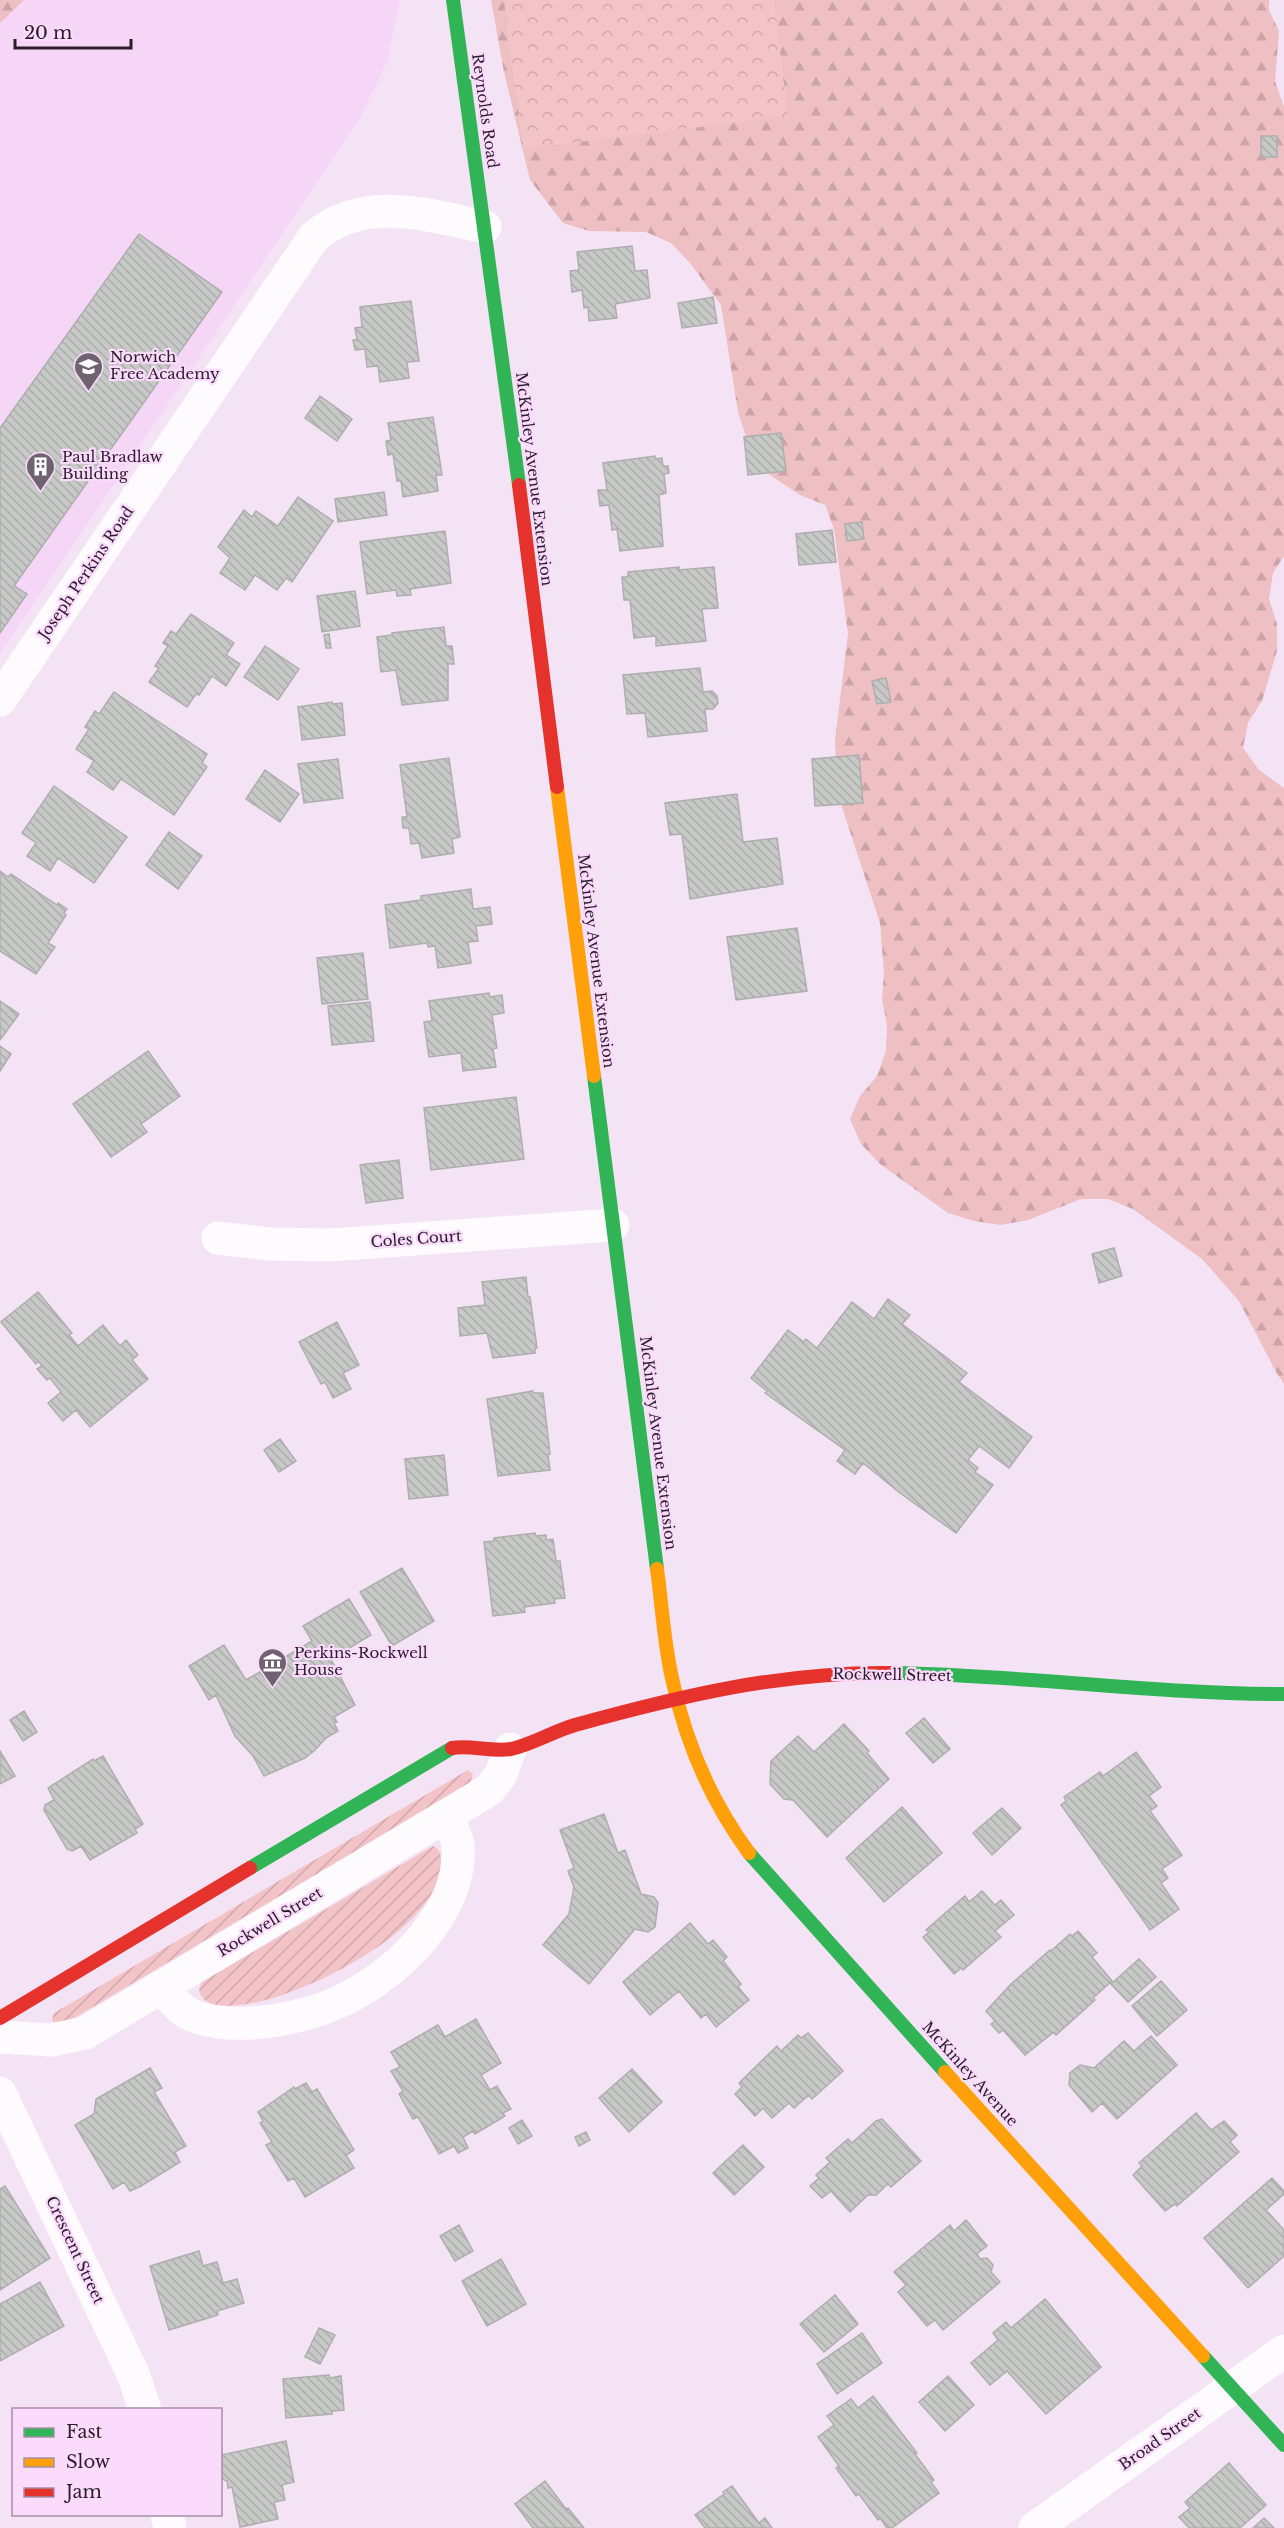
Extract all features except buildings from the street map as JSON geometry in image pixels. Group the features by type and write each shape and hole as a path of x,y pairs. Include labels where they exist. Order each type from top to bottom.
{"street":[{"name":"Reynolds Road","path":"453,0 485,227"},
{"name":"Joseph Perkins Road","path":"0,700 314,237 322,230 360,213 389,210 411,212 485,227"},
{"name":"McKinley Avenue Extension","path":"485,227 676,1698"},
{"name":"Coles Court","path":"218,1238 269,1244 330,1245 613,1225"},
{"name":"Rockwell Street","path":"0,2018 448,1749 461,1747 510,1749 572,1726 676,1698 786,1677 859,1672 1069,1682 1231,1694 1284,1694"},
{"name":"McKinley Avenue","path":"676,1698 694,1758 712,1796 733,1832 758,1866 1284,2445"},
{"name":"Rockwell Street","path":"0,2037 52,2040 78,2035 489,1790 497,1782 510,1749"},
{"path":"160,1987 176,2004 198,2018 242,2023 275,2020 320,2009 360,1991 406,1954 433,1922 448,1897 455,1877 458,1845 447,1816"},
{"name":"Crescent Street","path":"0,2093 134,2376 145,2408"},
{"name":"Broad Street","path":"1035,2528 1284,2351"}],"shaded area":[{"name":"Norwich Free Academy","path":"0,0 400,0 387,62 360,118 0,654"}],"green space":[{"path":"0,0 24,0 0,23"},
{"path":"491,0 1269,0 1269,10 1279,31 1275,81 1284,107 1284,556 1273,573 1269,599 1277,624 1277,651 1262,701 1248,723 1243,748 1259,770 1284,788 1284,1384 1239,1301 1202,1259 1133,1209 1108,1199 1081,1199 1028,1220 1001,1225 974,1221 948,1213 880,1164 861,1144 850,1119 860,1096 877,1076 886,1051 887,1025 882,999 884,973 880,923 837,792 835,740 848,634 834,529 825,505 800,495 755,465 738,412 721,305 690,263 671,243 646,232 589,231 563,223 530,180 504,72"},
{"path":"504,0 774,0 788,116 523,149"},
{"path":"468,1770 473,1774 470,1783 64,2024 56,2024 52,2020 54,2013"},
{"path":"433,1846 441,1856 441,1865 430,1896 403,1927 365,1955 322,1979 278,1996 239,2005 211,2003 199,1989 202,1982"}],"traffic: fast":[{"path":"453,0 519,485"},
{"path":"594,1076 657,1569"},
{"path":"894,1673 992,1677 1186,1691 1284,1694"},
{"path":"250,1868 452,1748"},
{"path":"749,1853 945,2072"},
{"path":"1203,2356 1284,2445"}],"traffic: slow":[{"path":"557,787 594,1076"},
{"path":"657,1569 669,1665 684,1725 711,1791 749,1853"},
{"path":"945,2072 1203,2356"}],"traffic: jam":[{"path":"519,485 557,787"},
{"path":"452,1748 511,1749 575,1725 654,1704 733,1687 813,1676 894,1673"},
{"path":"0,2018 250,1868"}],"place":[{"name":"Norwich Free Academy","path":"89,392"},
{"name":"Paul Bradlaw Building","path":"41,492"},
{"name":"Perkins-Rockwell House","path":"273,1688"}]}
